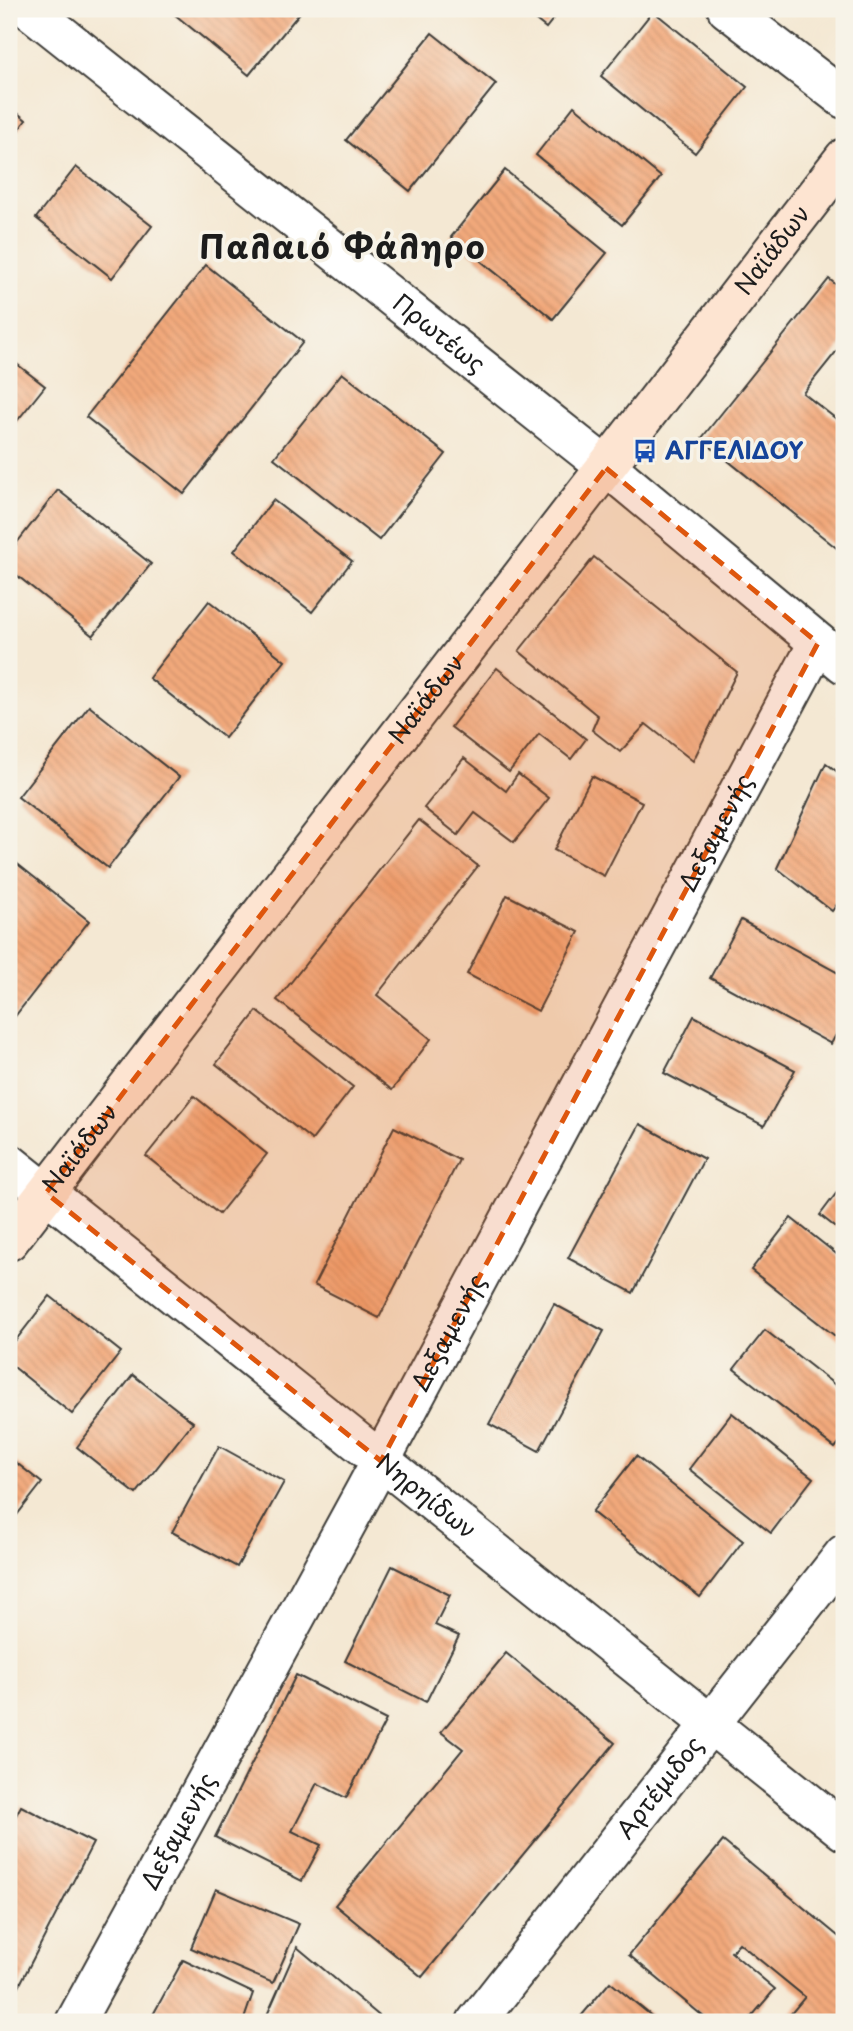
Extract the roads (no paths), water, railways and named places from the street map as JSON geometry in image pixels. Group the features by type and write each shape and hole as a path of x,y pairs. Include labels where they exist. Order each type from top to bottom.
{"street":[{"name":"Πρωτέως","path":"29,9 606,468 831,653"},
{"path":"727,9 844,99"},
{"name":"Ναϊάδων","path":"9,1241 844,158"},
{"name":"Δεξαμενής","path":"75,2022 381,1461 831,653"},
{"name":"Νηρηίδων","path":"9,1163 844,1831"},
{"name":"Αρτέμιδος","path":"476,2022 844,1554"}],"place":[{"name":"ΑΓΓΕΛΙΔΟΥ","path":"645,451"}],"district":[{"name":"Παλαιό Φάληρο","path":"343,248"}]}
